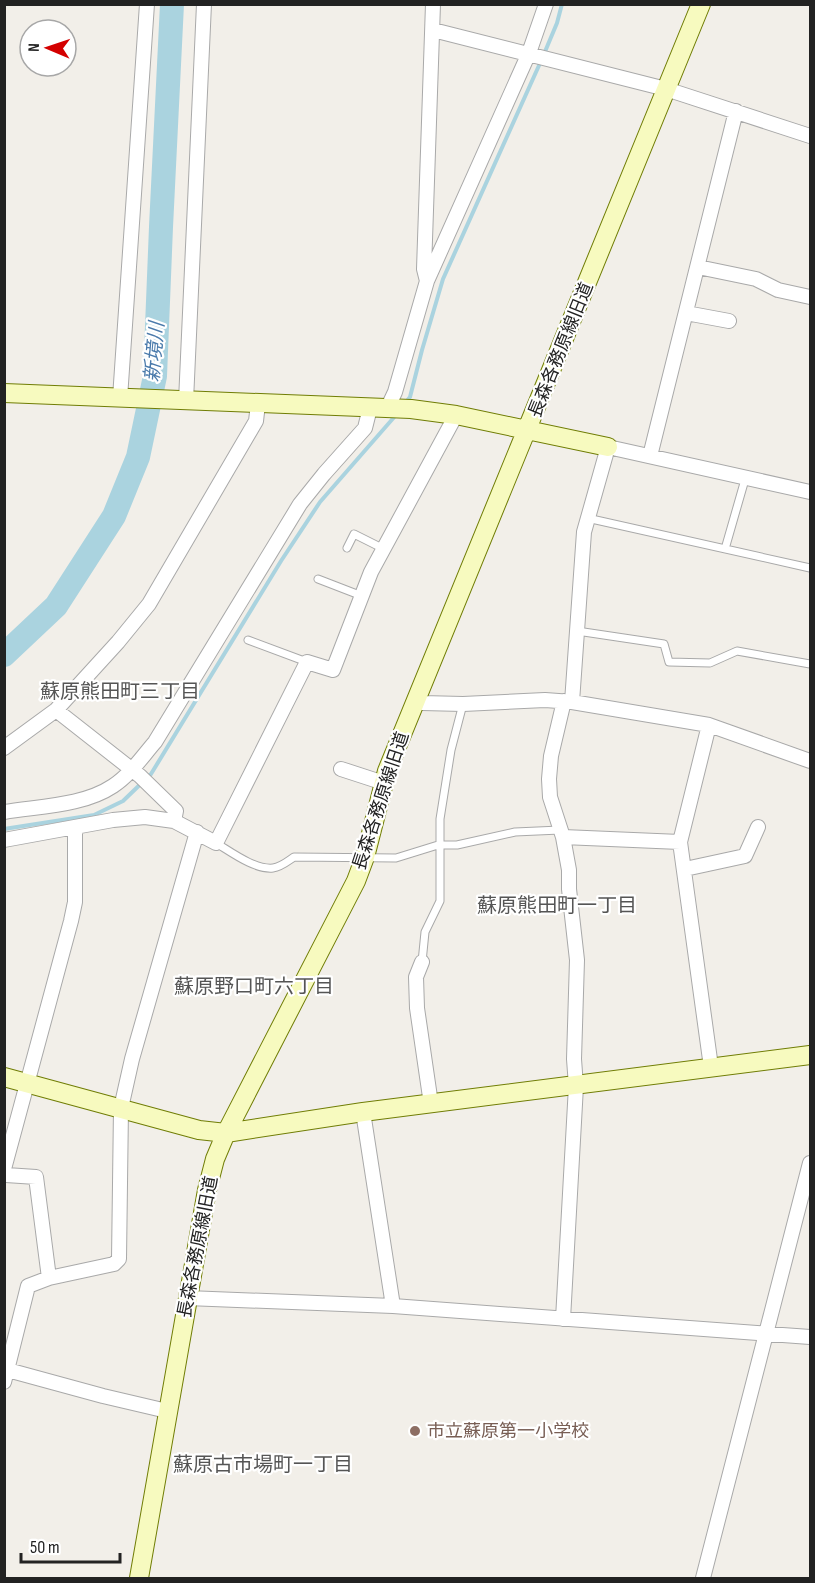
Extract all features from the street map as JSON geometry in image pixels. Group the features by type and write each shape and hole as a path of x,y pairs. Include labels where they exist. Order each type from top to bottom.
{"street":[{"path":"125,399 147,4"},
{"path":"180,401 204,4"},
{"path":"427,281 424,269 434,4"},
{"path":"4,812 88,799 136,773 300,504 395,392 427,281 532,54 546,4"},
{"name":"長森各務原線旧道","path":"139,1578 207,1190 215,1160 226,1133 351,891 365,857 384,783 416,700 701,4"},
{"path":"433,30 666,89 810,136"},
{"path":"650,456 736,111"},
{"path":"698,267 756,279 778,290 810,297"},
{"path":"686,313 729,321"},
{"path":"4,393 411,409 456,415 746,476 810,492"},
{"path":"4,748 56,710 118,642 148,604 256,421 258,404"},
{"path":"4,840 113,820 146,817 174,821 216,843 307,662 333,669 371,572 456,415"},
{"path":"563,1319 576,1086 574,1059 576,960 569,870 562,834 550,797 549,779 551,756 568,702 577,631 584,532 608,447"},
{"path":"416,700 422,704 545,700 568,702 709,726 810,761"},
{"path":"56,710 152,787 176,812 174,821"},
{"path":"709,726 680,842 711,1067"},
{"path":"341,769 384,783"},
{"path":"685,869 745,856 758,827"},
{"path":"49,1278 36,1178 6,1175 4,1169 75,902 75,828"},
{"path":"167,1411 6,1374 28,1286 49,1278 114,1264 119,1259 121,1108 132,1059 197,832"},
{"path":"562,834 680,842"},
{"path":"422,962 416,977 417,1008 431,1104"},
{"path":"4,1077 199,1130 226,1133 363,1112 810,1055"},
{"path":"363,1112 393,1306"},
{"path":"703,1578 810,1163"},
{"path":"188,1298 393,1306 810,1337"}],"lane":[{"path":"725,549 746,476"},
{"path":"587,518 810,568"},
{"path":"347,548 354,534 384,549"},
{"path":"318,579 362,596"},
{"path":"577,631 664,644 669,662 710,663 737,651 810,663"},
{"path":"248,640 307,662"},
{"path":"422,962 425,932 440,901 438,845 440,819 451,750 463,704"},
{"path":"216,843 246,862 272,869 294,857 396,858 438,845 457,845 515,832 562,834"}],"waterway":[{"name":"新境川","path":"4,655 56,606 114,516 138,457 155,376 172,4"},
{"path":"544,54 562,4"},
{"path":"406,402 410,397 443,279 541,61"},
{"path":"4,829 94,815 123,801 151,774 281,561 320,502 396,415"}],"place":[{"name":"市立蘇原第一小学校","path":"415,1431"}],"district":[{"name":"蘇原熊田町三丁目","path":"120,692"},
{"name":"蘇原熊田町一丁目","path":"557,906"},
{"name":"蘇原野口町六丁目","path":"254,987"},
{"name":"蘇原古市場町一丁目","path":"263,1465"}]}
